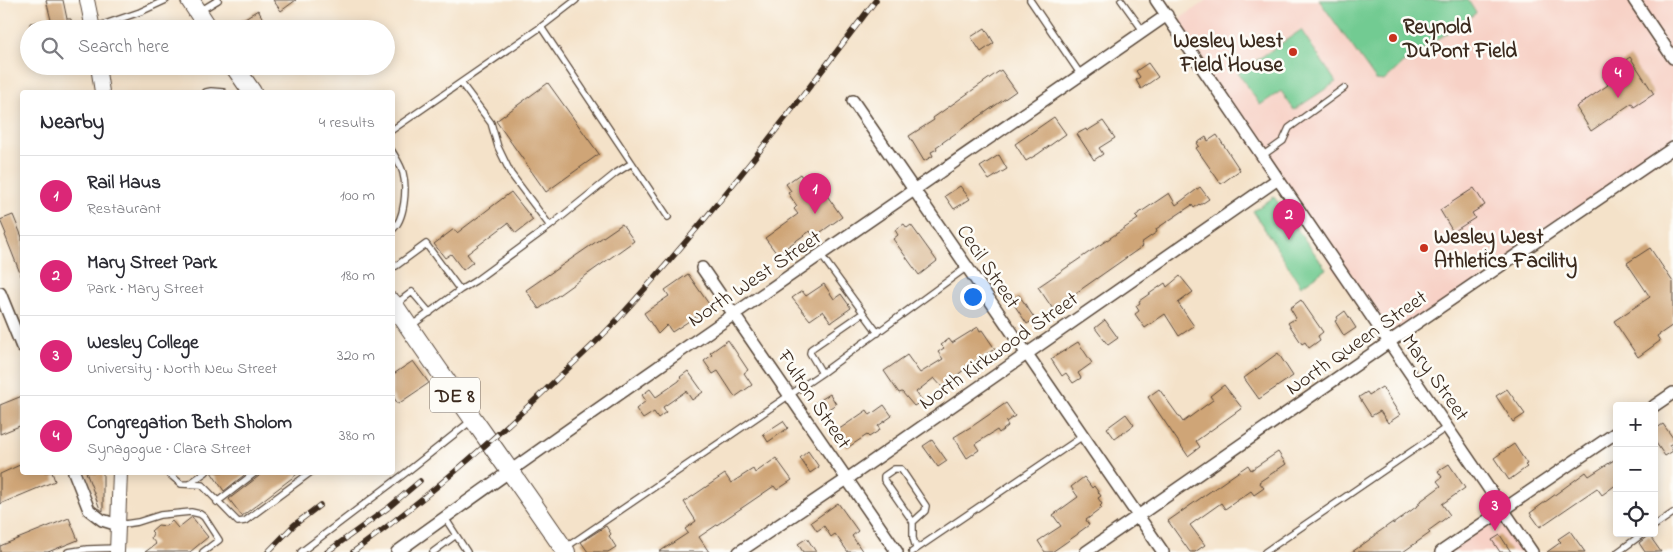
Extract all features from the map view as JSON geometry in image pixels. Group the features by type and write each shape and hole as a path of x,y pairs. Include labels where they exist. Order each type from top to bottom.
{"highway":[{"path":"194,6 203,20"},
{"path":"240,75 251,90"},
{"name":"DE 8","path":"395,306 565,550"}],"street":[{"path":"87,0 91,20"},
{"path":"93,20 94,0"},
{"name":"Mary Street","path":"1156,0 1532,552"},
{"path":"1634,0 1673,58"},
{"name":"North West Street","path":"397,552 510,470 734,314 1167,16"},
{"path":"99,75 102,90"},
{"name":"Cecil Street","path":"853,101 1163,552"},
{"name":"North Queen Street","path":"1086,552 1673,148"},
{"name":"North Kirkwood Street","path":"739,552 1278,179"},
{"name":"Fulton Street","path":"702,268 896,552"},
{"path":"0,293 20,343"},
{"path":"1658,403 1673,393"},
{"path":"1441,552 1613,435"},
{"path":"75,475 89,510 102,520 118,525"},
{"path":"117,550 120,475"}],"lane":[{"path":"116,20 166,0"},
{"path":"194,6 218,0"},
{"path":"395,128 541,27 576,0"},
{"path":"1029,0 1081,75"},
{"path":"1122,0 1144,32"},
{"path":"541,27 668,217"},
{"path":"461,83 491,123 498,147 511,174 550,226"},
{"path":"1262,156 1283,141 1289,128 1344,88"},
{"path":"395,160 403,172 405,190 402,215 398,226 395,228"},
{"path":"409,328 550,226 632,163"},
{"path":"396,266 426,244 460,290"},
{"path":"821,254 878,333"},
{"path":"565,550 822,373 967,267"},
{"path":"395,303 412,292 430,313"},
{"path":"822,373 810,353 811,349 863,313"},
{"path":"300,552 473,420"},
{"path":"1265,552 1447,426"},
{"path":"913,522 925,511 926,506 901,469 894,469 884,476 884,480 913,522 914,550 1083,436"},
{"path":"170,475 181,484 202,485 238,522 244,521 307,475"},
{"path":"189,484 202,475"},
{"path":"217,502 252,475"},
{"path":"118,525 138,522 160,514 191,512 200,514 219,540 203,552"},
{"path":"1658,523 1673,513"},
{"path":"445,518 467,552"},
{"path":"432,552 456,535"},
{"path":"1618,552 1639,537"},
{"path":"68,552 117,550"}],"shaded area":[{"name":"Wesley West Athletics Facility","path":"1207,0 1673,0 1673,151 1384,345 1172,24"},
{"path":"1503,510 1532,552 1441,552"}],"green space":[{"name":"Reynold DuPont Field","path":"1319,0 1468,0 1476,13 1403,63 1384,81 1376,80"},
{"name":"Wesley West Field House","path":"1301,30 1336,82 1294,110 1281,91 1260,105 1238,73"},
{"path":"1274,197 1326,269 1301,286 1253,211"}],"building":[{"path":"46,0 63,0 67,19 71,20 51,20"},
{"path":"273,0 296,0 281,11"},
{"path":"258,10 263,20 242,20"},
{"path":"985,28 994,43 981,52 971,37"},
{"path":"1630,57 1654,94 1634,107 1632,103 1591,131 1576,107 1608,85 1603,76"},
{"path":"1148,63 1158,77 1141,89 1136,80 1140,77 1136,71"},
{"path":"1001,70 1016,91 936,147 937,149 931,152 933,156 924,161 909,136 934,120 933,118"},
{"path":"548,83 599,154 546,192 496,121"},
{"path":"1054,117 1066,134 1026,161 1015,144"},
{"path":"1103,121 1115,138 1099,148 1103,154 1094,160 1077,134 1086,129 1087,131"},
{"path":"1217,135 1240,170 1221,184 1196,148 1199,146 1197,143 1206,137 1208,141"},
{"path":"999,155 1007,169 989,180 980,167"},
{"path":"814,173 826,188 823,190 842,217 814,237 810,231 777,254 765,238 798,214 794,209 797,206 788,193 791,191 786,184 800,174 804,180"},
{"path":"960,186 970,199 954,209 945,196"},
{"path":"1200,187 1209,199 1194,208 1192,205 1156,229 1157,232 1141,243 1143,246 1053,309 1038,287 1138,219 1135,216 1169,193 1176,205"},
{"path":"1474,188 1485,205 1472,213 1475,218 1453,232 1440,210"},
{"path":"511,192 533,220 516,233 508,223 467,254 473,262 463,270 451,254 445,258 434,244 454,229 457,233"},
{"path":"13,215 20,232 20,273 6,234 0,220"},
{"path":"622,224 634,241 539,309 526,290"},
{"path":"904,224 907,228 911,225 937,261 919,275 893,239 898,235 895,230"},
{"path":"1650,248 1673,282 1673,325 1657,336 1660,341 1638,357 1614,321 1650,297 1627,263"},
{"path":"688,274 711,307 672,332 667,325 658,334 644,313 669,296 665,290"},
{"path":"1180,276 1193,292 1178,303 1194,326 1179,336 1165,314 1145,328 1135,314 1139,311 1136,306 1140,303 1139,301 1165,283 1167,287"},
{"path":"824,284 834,299 841,294 851,308 831,322 823,311 810,320 792,298 802,291 806,296"},
{"path":"1019,295 1035,319 1027,324 1011,300"},
{"path":"1301,300 1323,332 1318,336 1320,340 1309,348 1305,342 1302,344 1288,323 1296,318 1290,308"},
{"path":"1345,311 1356,328 1344,336 1335,321"},
{"path":"1105,320 1118,338 1108,345 1095,328"},
{"path":"978,327 995,349 979,358 942,387 934,378 916,392 922,401 914,406 902,392 899,393 884,371 907,355 920,373 943,359 938,352 944,348 941,345 949,339 952,343"},
{"path":"728,340 748,370 744,373 752,385 735,397 718,371 713,374 704,361 712,355 710,353"},
{"path":"1078,342 1092,363 1078,373 1081,378 1073,383 1066,373 1062,376 1051,359"},
{"path":"1278,353 1293,376 1259,399 1244,378"},
{"path":"413,361 429,383 398,404 395,400 395,373"},
{"path":"688,371 703,392 692,400 686,391 663,407 666,412 658,418 654,412 643,419 636,409 646,401 642,395 650,389 656,397 679,381 680,377"},
{"path":"1224,385 1242,408 1196,441 1200,447 1188,456 1148,397 1159,389 1183,422 1213,400 1210,396"},
{"path":"1382,387 1400,415 1388,423 1380,411 1371,416 1359,397 1367,392 1369,395"},
{"path":"1507,389 1525,414 1513,422 1496,396"},
{"path":"830,394 836,404 821,414 814,404"},
{"path":"20,397 20,426 0,434 0,405"},
{"path":"1006,403 1015,416 1006,422 1008,426 999,433 997,430 975,444 979,450 967,458 954,437"},
{"path":"884,405 892,416 878,426 880,430 869,437 867,435 847,448 835,432 867,410 870,415"},
{"path":"1126,414 1134,425 1115,439 1107,428"},
{"path":"783,421 788,428 768,442 763,434"},
{"path":"1663,424 1673,438 1673,443 1669,445 1673,451 1665,456 1658,446 1658,427"},
{"path":"932,440 947,461 938,467 923,446"},
{"path":"1514,444 1527,467 1509,480 1494,458"},
{"path":"808,451 819,467 810,473 800,458"},
{"path":"1278,452 1286,464 1259,482 1264,488 1254,495 1251,491 1225,509 1221,503 1190,525 1205,545 1195,552 1190,552 1168,521 1248,465 1251,470"},
{"path":"776,458 792,480 777,490 774,486 699,537 709,552 659,552 688,533 685,529 696,521 684,502 725,474 731,483 753,469 755,473"},
{"path":"1613,461 1613,487 1602,495 1597,488 1540,527 1530,513 1586,472 1589,476"},
{"path":"1449,464 1465,488 1442,504 1450,515 1428,531 1430,533 1403,552 1352,552 1420,504 1418,503 1441,486 1437,481 1442,477 1438,471"},
{"path":"20,465 20,475 53,475 55,481 0,504 0,474"},
{"path":"87,475 103,475 103,511 100,509"},
{"path":"213,475 244,475 224,491"},
{"path":"296,475 242,516 229,499 259,476"},
{"path":"1084,477 1101,496 1098,498 1102,508 1086,520 1089,525 1078,534 1052,552 1045,552 1038,541 1061,526 1053,515 1078,497 1071,487"},
{"path":"838,503 858,531 852,536 863,552 848,552 835,534 831,537 824,526 817,531 811,522"},
{"path":"192,517 208,537 190,552 145,552 156,544 151,538 153,533 151,531 158,525 166,526 172,521 178,528"},
{"path":"69,518 78,540 48,552 0,552 0,546"},
{"path":"606,526 611,534 609,536 616,547 608,552 588,552 581,542"},
{"path":"1570,531 1585,552 1547,552 1561,542 1558,539"},
{"path":"1500,535 1511,552 1500,552 1492,540"},
{"path":"1646,537 1650,537 1661,552 1645,552 1639,543"},
{"path":"807,538 816,552 803,552 798,544"}],"railway":[{"path":"353,552 433,490 485,445 609,329 717,204 876,0"},
{"path":"327,552 388,508 420,481"},
{"path":"268,552 294,525 320,505"}],"place":[{"name":"Reynold DuPont Field","path":"1393,38"},
{"name":"Wesley West Field House","path":"1293,52"},
{"name":"Congregation Beth Sholom","path":"1618,98"},
{"name":"Rail Haus","path":"815,214"},
{"name":"Mary Street Park","path":"1289,240"},
{"name":"Wesley West Athletics Facility","path":"1424,248"},
{"name":"Wesley College","path":"1495,531"}]}
